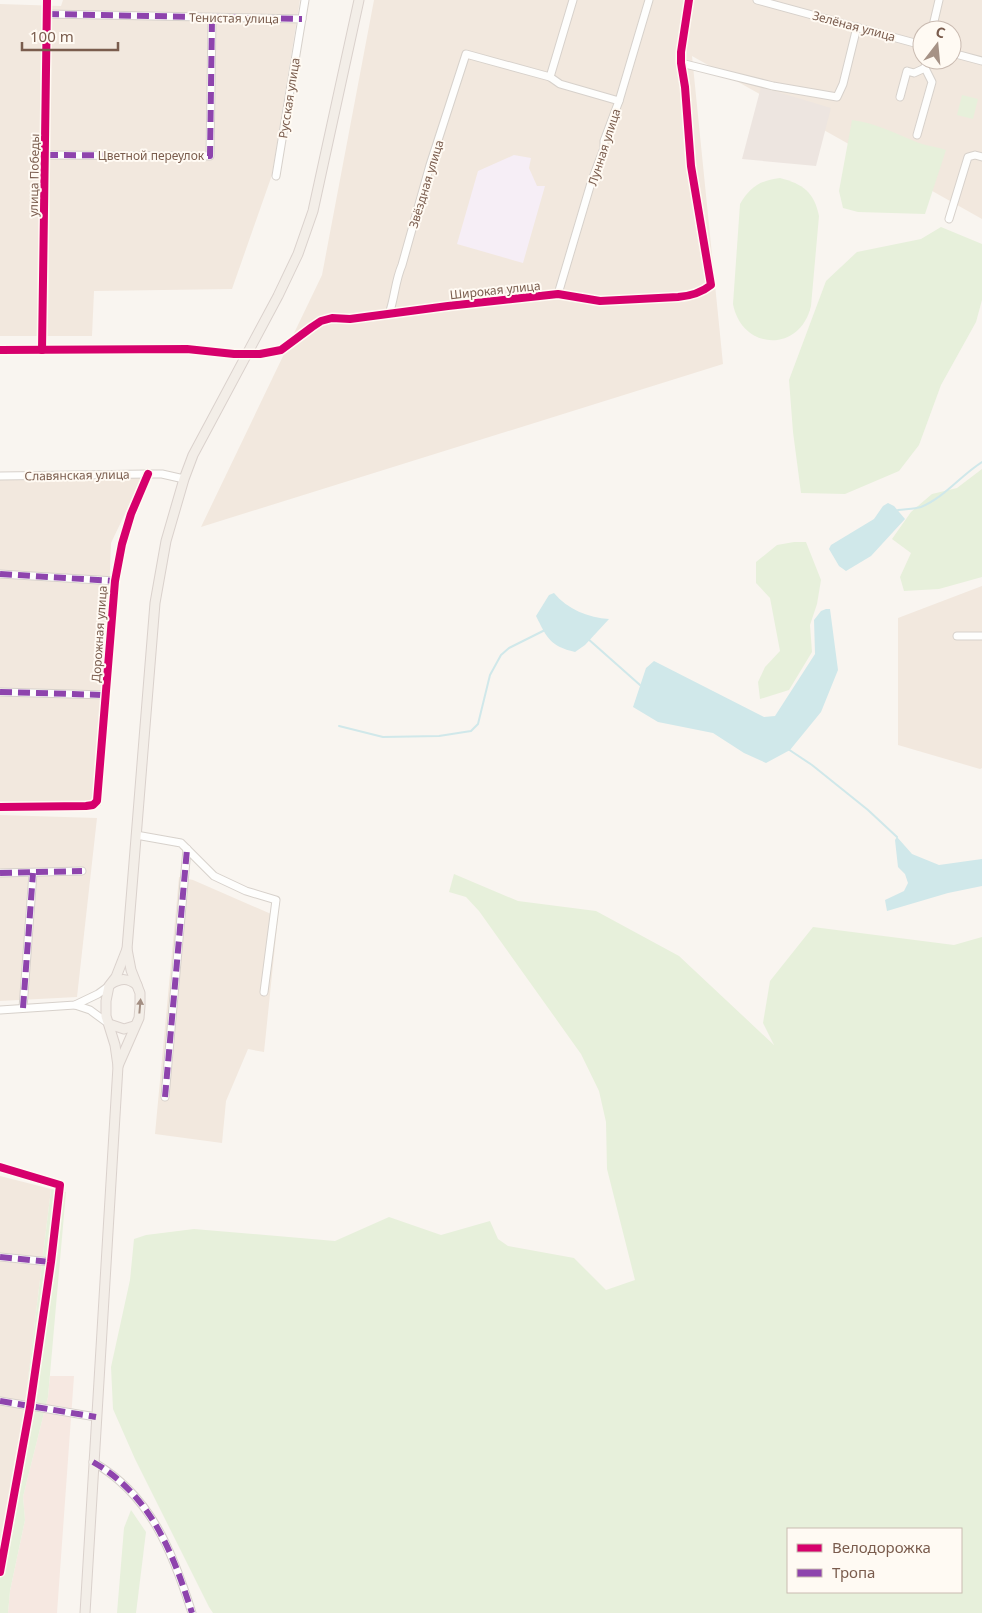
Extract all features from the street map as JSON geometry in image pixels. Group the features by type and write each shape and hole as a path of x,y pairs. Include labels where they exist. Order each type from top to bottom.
{"main road":[{"path":"118,1066 138,1018 140,1006 140,993 131,970 127,949 155,603 166,541 184,479 193,456 278,296 298,254 313,210 359,0"},
{"path":"85,1613 118,1066 115,1045 106,1020 106,1007 109,986 116,977 127,949"},
{"path":"109,986 122,979 129,980 137,985"},
{"path":"109,1024 124,1029 134,1026"}],"street":[{"name":"улица Победы","path":"42,350 47,0"},
{"name":"Русская улица","path":"276,176 305,0"},
{"path":"572,0 550,77 560,84 619,100"},
{"name":"Лунная улица","path":"558,294 649,0"},
{"name":"Широкая улица","path":"0,350 187,349 247,355 281,350 321,321 332,318 350,319 558,294 600,301 690,296 704,291 711,285 691,166 685,87 681,63 689,0"},
{"name":"Зелёная улица","path":"757,0 912,41"},
{"path":"934,20 939,0"},
{"name":"Тенистая улица","path":"47,14 302,19"},
{"name":"Цветной переулок","path":"46,155 210,156 212,18"},
{"path":"681,63 772,86 836,97 843,84 857,27"},
{"name":"Звёздная улица","path":"389,314 394,300 396,279 402,265 430,165 466,54 550,77"},
{"path":"962,56 982,61"},
{"path":"900,97 907,71 914,73 918,70"},
{"path":"917,135 932,82 928,70"},
{"path":"949,219 968,156 982,157"},
{"name":"Дорожная улица","path":"0,807 86,806 93,805 97,801 115,581 122,544 148,474"},
{"name":"Славянская улица","path":"0,476 162,474 184,479"},
{"path":"0,574 115,581"},
{"path":"957,636 982,636"},
{"path":"0,692 106,695"},
{"path":"136,835 181,843 214,876 246,892 276,900 264,992"},
{"path":"165,1097 186,849"},
{"path":"0,873 82,871"},
{"path":"23,1008 33,873"},
{"path":"75,1005 98,994 109,986"},
{"path":"0,1010 75,1005 90,1010 109,1024"},
{"path":"0,1167 60,1186 30,1407 2,1544 0,1572"},
{"path":"0,1257 51,1262"},
{"path":"0,1401 96,1418"},
{"path":"93,1462 117,1478 154,1522 172,1554 192,1613"}],"shaded area":[{"path":"63,0 300,0 272,175 232,289 94,291 92,336 0,336 0,4 61,6"},
{"path":"374,0 982,0 982,219 692,56 723,364 201,527 322,275"},
{"path":"761,87 831,108 816,166 742,159"},
{"path":"514,155 531,158 529,168 537,186 545,186 523,263 457,244 478,171"},
{"path":"143,476 111,543 101,806 0,805 0,477"},
{"path":"982,586 982,768 980,769 898,745 898,618"},
{"path":"0,815 97,818 77,997 0,1001"},
{"path":"179,877 193,880 278,917 264,1052 248,1049 226,1101 222,1143 155,1134"},
{"path":"0,1176 51,1189 23,1420 0,1543"},
{"path":"50,1376 74,1376 57,1613 8,1613 10,1591 25,1520 23,1497 48,1397"}],"green space":[{"path":"962,95 978,99 973,119 957,115"},
{"path":"852,120 878,126 919,143 946,150 925,214 858,212 843,208 839,191"},
{"path":"780,178 795,183 806,190 814,201 819,216 811,306 805,321 795,332 784,338 771,340 759,338 747,331 738,320 733,304 740,204 757,185"},
{"path":"941,227 982,244 982,300 976,322 941,385 919,445 899,471 845,494 801,493 793,432 789,380 826,281 857,252 921,239"},
{"path":"982,469 982,577 939,589 904,591 900,577 911,553 892,539 911,512 932,494 957,488"},
{"path":"806,542 821,580 817,604 810,625 812,652 789,690 760,699 758,682 765,667 780,651 770,598 756,583 756,562 777,545"},
{"path":"454,874 518,901 596,911 679,956 774,1045 763,1023 770,981 813,927 954,945 982,937 982,1613 213,1613 135,1459 113,1409 111,1367 130,1280 134,1239 146,1235 194,1229 335,1241 389,1217 441,1235 490,1221 498,1239 508,1246 574,1258 606,1290 635,1280 607,1169 606,1122 599,1091 581,1054 479,911 466,897 449,892"},
{"path":"51,1189 66,1192 48,1397 23,1497 25,1520 10,1591 8,1613 0,1613 0,1543 23,1420"},
{"path":"131,1510 146,1532 136,1613 117,1613 124,1528"}],"water":[{"path":"888,503 894,506 905,519 871,556 846,571 839,566 829,549 831,545 874,519 883,506"},
{"path":"554,593 565,604 579,612 609,619 585,645 575,652 560,647 550,640 536,616 549,595"},
{"path":"830,609 838,670 821,712 790,750 766,763 744,753 713,733 658,722 633,707 646,668 654,661 764,717 775,716 815,654 814,620 821,611"},
{"path":"897,837 912,854 939,865 982,859 982,886 948,893 887,911 885,900 904,891 908,883 905,874 898,867 895,840"}],"waterway":[{"path":"898,510 919,508 930,503 982,462"},
{"path":"339,726 383,737 439,736 471,731 478,724 490,675 501,655 509,648 545,630"},
{"path":"587,638 640,685"},
{"path":"788,749 812,765 868,810 897,837"}],"marked path":[{"path":"47,14 302,19"},
{"path":"46,155 210,156 212,18"},
{"path":"0,574 115,581"},
{"path":"0,692 106,695"},
{"path":"165,1097 187,849"},
{"path":"0,873 82,871"},
{"path":"23,1008 33,873"},
{"path":"0,1257 51,1262"},
{"path":"0,1401 96,1417"},
{"path":"93,1462 130,1491 145,1508 168,1548 192,1613"}],"cycle path":[{"path":"42,350 47,0"},
{"path":"0,350 187,349 234,354 260,354 281,350 321,321 332,318 350,319 558,294 600,301 683,297 696,294 711,285 691,166 685,87 681,63 689,0"},
{"path":"0,807 86,806 93,805 97,801 115,581 122,544 131,514 148,474"},
{"path":"0,1167 60,1185 30,1407 0,1572"}]}
